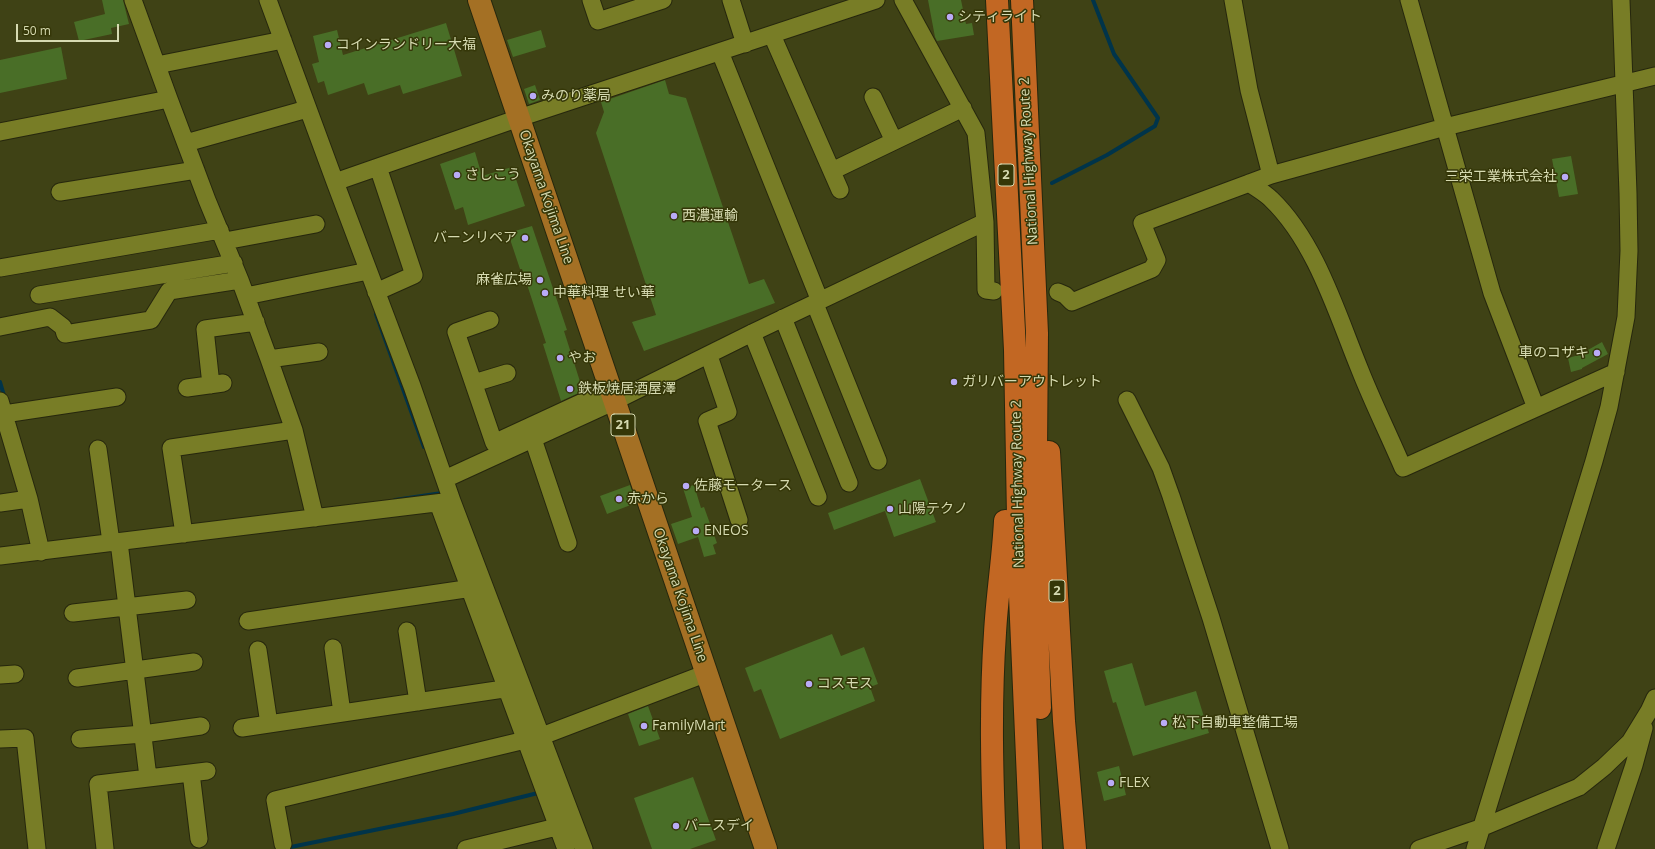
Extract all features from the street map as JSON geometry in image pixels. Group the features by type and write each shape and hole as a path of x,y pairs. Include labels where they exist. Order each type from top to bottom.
{"highway":[{"name":"National Highway Route 2","path":"997,0 1016,350 1019,572 1039,845"},
{"name":"National Highway Route 2","path":"1022,0 1037,333 1035,570 1039,845"},
{"name":"2","path":"1037,333 1050,469 1064,721 1075,849"},
{"name":"2","path":"996,849 992,784 992,706 995,632 1003,558 1008,446 1016,350"},
{"path":"1070,798 1077,819 1082,849"}],"main road":[{"name":"Okayama Kojima Line","path":"479,0 766,849"}],"street":[{"path":"133,0 196,170 234,263 294,430 315,518"},
{"path":"268,0 278,41 303,110 335,182 363,272 376,292 445,479 445,502 566,825 566,849"},
{"path":"591,0 598,21 662,0"},
{"path":"731,0 745,44"},
{"path":"335,182 519,118 876,0"},
{"path":"903,0 976,133 985,222 986,290 994,290"},
{"path":"1233,0 1249,90 1271,175"},
{"path":"1409,0 1492,293 1536,408"},
{"path":"1475,849 1594,461 1609,407 1626,317 1629,251 1621,0"},
{"path":"772,35 840,190"},
{"path":"157,65 278,41"},
{"path":"720,52 818,299 878,461"},
{"path":"1058,292 1065,295 1072,302 1152,269 1157,260 1142,223 1271,175 1445,127 1655,76"},
{"path":"873,97 894,141"},
{"path":"0,132 169,99"},
{"path":"832,171 963,108"},
{"path":"186,143 303,110"},
{"path":"376,292 414,275 378,167"},
{"path":"60,192 196,170"},
{"path":"1249,184 1271,198 1289,220 1305,244 1327,286 1360,372 1403,468 1616,372"},
{"path":"445,479 513,441 613,395 709,356 818,299 985,222"},
{"path":"0,268 316,224"},
{"path":"39,295 234,263"},
{"path":"246,296 363,272"},
{"path":"0,327 50,317 63,327 65,334 151,320 169,291 240,280"},
{"path":"783,318 848,483"},
{"path":"490,320 456,332 494,443 533,439 613,395"},
{"path":"187,388 217,384 205,329 256,322"},
{"path":"752,333 818,497"},
{"path":"269,359 319,352"},
{"path":"709,356 728,412 707,421 739,520"},
{"path":"474,383 507,372"},
{"path":"41,547 29,499 5,436 6,410 117,396"},
{"path":"1127,400 1161,468 1171,496 1212,618 1280,849"},
{"path":"183,529 172,448 294,430"},
{"path":"533,439 568,543"},
{"path":"98,449 112,538 127,607 148,777"},
{"path":"0,503 29,499"},
{"path":"0,556 41,547 183,529 315,518 445,502"},
{"path":"248,621 478,587"},
{"path":"73,613 187,600"},
{"path":"407,631 418,702"},
{"path":"333,648 342,713"},
{"path":"258,650 269,724"},
{"path":"77,678 194,662"},
{"path":"283,844 275,800 533,738 707,673"},
{"path":"242,728 515,687"},
{"path":"1419,849 1482,826 1579,787 1604,767 1630,742 1652,704"},
{"path":"1606,849 1634,765 1652,704"},
{"path":"80,739 143,734 201,726"},
{"path":"0,739 25,738 37,849"},
{"path":"533,738 545,792 566,825 584,849"},
{"path":"105,849 98,784 148,777 199,772 199,838"},
{"path":"466,849 566,825"}],"building":[{"path":"102,0 123,0 129,24 111,28 112,34 79,41 74,22 105,14"},
{"name":"シティライト","path":"928,0 961,0 966,24 972,23 974,35 937,41"},
{"path":"446,23 462,76 403,94 400,85 368,95 364,83 328,95 324,81 318,83 312,64 319,62 313,36 337,30 343,55"},
{"path":"541,30 546,47 513,57 507,40"},
{"path":"61,47 67,79 0,93 0,60"},
{"path":"665,80 669,94 686,98 749,284 764,279 775,303 644,351 632,322 656,315 596,133 604,112 601,102"},
{"path":"535,85 540,100 529,104 524,89"},
{"path":"475,152 482,176 512,167 525,206 468,225 463,207 455,210 440,164"},
{"name":"三栄工業株式会社","path":"1571,156 1578,194 1559,197 1552,159"},
{"path":"532,226 567,330 564,331 583,391 561,401 543,344 546,343 522,269 520,269 508,233"},
{"path":"1602,342 1608,354 1582,369 1571,372 1568,358 1579,355"},
{"path":"920,479 936,522 894,537 885,511 834,530 828,513"},
{"name":"赤から","path":"630,485 636,503 607,514 600,496"},
{"path":"694,485 701,508 704,507 717,543 713,545 716,554 704,557 698,537 678,544 671,524 692,517 683,488"},
{"path":"832,634 841,656 864,647 878,684 870,687 875,701 780,739 761,689 754,692 745,668"},
{"path":"1132,663 1145,706 1196,691 1209,733 1133,756 1116,702 1113,703 1104,671"},
{"path":"648,706 660,739 639,746 628,714"},
{"path":"1119,766 1126,795 1104,801 1097,772"},
{"path":"693,777 716,840 690,849 652,849 634,798"}],"waterway":[{"path":"1052,183 1107,155 1155,126 1158,118 1114,54 1093,0"},
{"path":"376,314 424,447"},
{"path":"0,382 5,399"},
{"path":"395,500 442,493"},
{"path":"286,848 453,814 542,792"}],"place":[{"name":"シティライト","path":"950,17"},
{"name":"コインランドリー大福","path":"328,45"},
{"name":"みのり薬局","path":"533,96"},
{"name":"さしこう","path":"457,175"},
{"name":"三栄工業株式会社","path":"1565,177"},
{"name":"西濃運輸","path":"674,216"},
{"name":"バーンリペア","path":"525,238"},
{"name":"麻雀広場","path":"540,280"},
{"name":"中華料理 せい華","path":"545,293"},
{"name":"車のコザキ","path":"1597,353"},
{"name":"やお","path":"560,358"},
{"name":"ガリバーアウトレット","path":"954,382"},
{"name":"鉄板焼居酒屋澤","path":"570,389"},
{"name":"佐藤モータース","path":"686,486"},
{"name":"赤から","path":"619,499"},
{"name":"山陽テクノ","path":"890,509"},
{"name":"ENEOS","path":"696,531"},
{"name":"コスモス","path":"809,684"},
{"name":"松下自動車整備工場","path":"1164,723"},
{"name":"FamilyMart","path":"644,726"},
{"name":"FLEX","path":"1111,783"},
{"name":"バースデイ","path":"676,826"}]}
